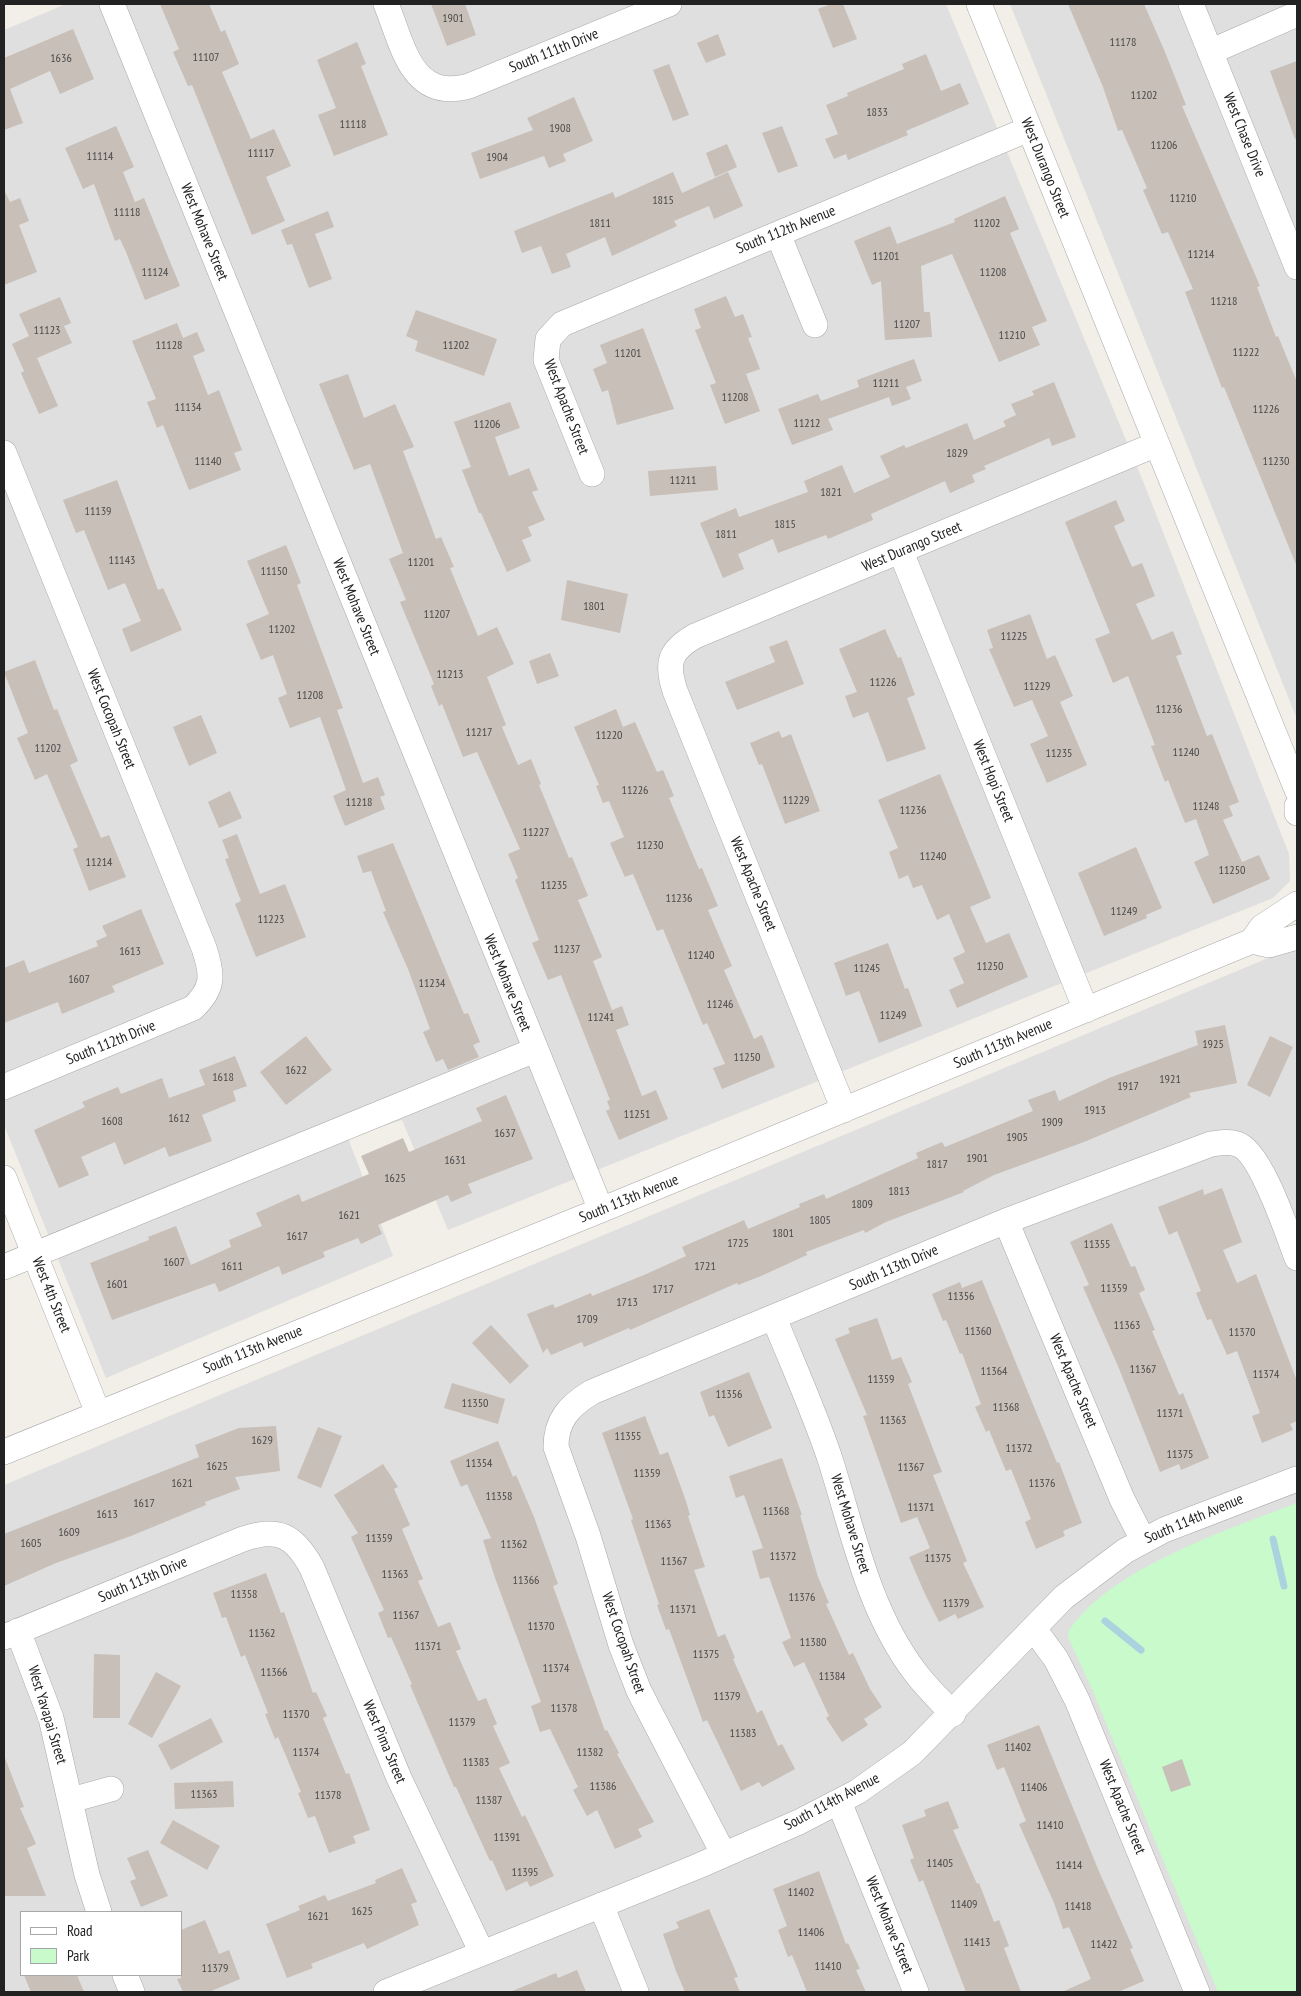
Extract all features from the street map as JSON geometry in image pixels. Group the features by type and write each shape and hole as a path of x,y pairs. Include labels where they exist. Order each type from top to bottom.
{"street":[{"name":"West Mohave Street","path":"112,4 601,1210"},
{"name":"South 111th Drive","path":"386,4 411,65 427,84 448,90 469,86 669,4"},
{"name":"West Durango Street","path":"979,4 1297,790"},
{"name":"West Chase Drive","path":"1191,4 1297,267"},
{"path":"1210,52 1297,14"},
{"name":"South 112th Avenue","path":"548,339 562,324 570,319 1030,129"},
{"path":"778,234 815,325"},
{"name":"West Apache Street","path":"548,339 546,350 549,370 592,474"},
{"name":"West Durango Street","path":"672,657 677,648 695,636 1157,444"},
{"name":"West Cocopah Street","path":"4,453 204,948 211,974 209,988"},
{"name":"West Hopi Street","path":"901,552 1086,1010"},
{"name":"West Apache Street","path":"672,657 670,667 675,691 844,1110"},
{"path":"1297,806 1297,813"},
{"name":"South 113th Avenue","path":"4,1452 601,1210 1252,941 1262,927 1297,904"},
{"name":"South 113th Avenue","path":"1252,941 1269,945 1297,937"},
{"name":"South 112th Drive","path":"4,1087 180,1016 198,1003 209,988"},
{"path":"4,1267 535,1050"},
{"name":"South 113th Drive","path":"560,1419 569,1408 592,1392 1006,1221 1197,1148 1224,1142 1239,1144 1259,1166 1297,1258"},
{"name":"West 4th Street","path":"4,1178 98,1413"},
{"name":"West Apache Street","path":"1006,1221 1122,1499 1143,1540"},
{"name":"West Mohave Street","path":"774,1318 814,1412 858,1554 877,1605 888,1629 914,1672 953,1714"},
{"name":"West Cocopah Street","path":"560,1419 556,1433 556,1447 588,1536 630,1668 649,1714 724,1855"},
{"name":"South 114th Avenue","path":"386,1992 724,1855 838,1802 894,1768 953,1714 1034,1629 1084,1581 1143,1540 1209,1511 1297,1479"},
{"name":"South 113th Drive","path":"11,1634 243,1538 256,1534 284,1535"},
{"name":"West Pima Street","path":"284,1535 296,1543 312,1568 399,1778 482,1953"},
{"name":"West Apache Street","path":"1034,1629 1056,1659 1077,1700 1198,1992"},
{"name":"West Yavapai Street","path":"11,1634 51,1718 87,1875 99,1911"},
{"path":"71,1800 111,1789"},
{"name":"West Mohave Street","path":"838,1802 916,1992"},
{"path":"601,1905 636,1992"},
{"path":"125,1976 132,1992"}],"shaded area":[{"path":"66,4 946,4 1145,486 1289,854 1290,881 1273,898 448,1230 402,1120 348,1138 393,1256 106,1378 4,1125 4,30"},
{"path":"1010,4 1297,4 1297,719"},
{"path":"1297,946 1297,1992 4,1992 4,1485"}],"green space":[{"path":"1297,1503 1297,1992 1218,1992 1091,1687 1069,1639 1068,1632 1087,1609 1111,1589 1140,1570 1205,1539"}],"building":[{"path":"160,4 209,4 221,32 225,30 239,64 222,72 251,139 274,129 291,166 266,177 285,221 252,235 192,85 188,86 173,52 179,49"},
{"path":"431,4 465,4 476,35 447,46"},
{"path":"831,4 843,4 857,39 833,48 818,9"},
{"path":"1068,4 1144,4 1165,52 1186,105 1182,106 1260,286 1257,287 1276,337 1278,336 1297,382 1297,567 1224,387 1222,388 1185,292 1193,289 1168,232 1162,234 1143,190 1147,188 1122,130 1118,131 1103,87"},
{"path":"73,29 94,79 60,94 50,71 10,89 23,123 4,130 4,58"},
{"path":"718,34 726,55 706,63 697,43"},
{"path":"357,42 366,64 361,66 388,135 334,156 318,115 336,108 317,60"},
{"path":"926,54 941,91 960,83 969,104 906,131 908,135 848,160 846,154 834,159 825,139 838,134 826,105 848,96 847,93 904,69 902,64"},
{"path":"1297,61 1297,139 1295,139 1270,71"},
{"path":"669,64 689,115 673,121 653,70"},
{"path":"574,97 593,141 563,154 566,161 549,168 544,156 480,179 471,153 533,130 527,118"},
{"path":"116,126 134,167 123,172 135,202 144,198 180,286 145,300 120,239 115,241 94,184 83,189 65,148"},
{"path":"782,126 798,166 778,173 762,133"},
{"path":"727,144 737,167 715,177 706,153"},
{"path":"673,172 682,193 728,172 743,206 714,219 709,206 674,221 677,226 612,256 605,237 566,254 571,267 552,274 541,246 522,253 514,231 613,192 615,198"},
{"path":"4,190 10,202 20,198 29,221 19,225 37,272 4,285"},
{"path":"1005,196 1019,229 1010,233 1047,321 1032,327 1040,345 999,362 952,254 921,266 924,312 930,312 932,337 885,340 881,281 872,285 854,241 890,226 897,244 955,222 954,219"},
{"path":"328,211 334,227 315,234 332,279 309,288 292,244 287,245 281,230"},
{"path":"726,296 735,317 743,314 752,337 748,338 760,369 746,374 760,411 725,424 710,385 716,383 695,330 701,328 694,309"},
{"path":"60,297 71,323 64,326 72,343 37,358 58,406 39,414 21,373 24,371 12,344 29,336 19,314"},
{"path":"416,310 497,339 484,376 415,351 418,341 406,336"},
{"path":"177,323 183,338 197,332 205,351 193,356 208,395 219,390 242,450 234,453 241,470 189,490 163,425 157,428 147,402 156,399 132,341"},
{"path":"643,328 674,409 617,425 608,390 602,392 593,369 607,363 600,345"},
{"path":"914,359 922,381 906,387 911,399 892,406 889,397 828,419 833,430 792,445 778,409 818,394 821,401 859,387 857,380"},
{"path":"348,374 364,418 395,404 414,447 403,451 436,539 441,537 454,567 450,568 478,636 497,627 514,664 487,677 506,725 502,727 518,765 531,759 541,784 539,785 569,858 572,857 588,896 578,900 602,957 593,961 612,1010 622,1006 629,1025 616,1030 642,1096 656,1090 668,1119 619,1140 606,1111 610,1109 607,1101 610,1100 561,975 548,980 532,943 539,940 515,880 518,878 508,854 520,849 477,752 463,757 442,704 439,706 431,686 434,684 400,602 406,600 389,559 403,553 370,464 354,470 319,384"},
{"path":"1054,382 1076,437 1052,446 1049,438 984,466 986,469 972,475 975,482 950,493 945,481 871,514 873,520 828,539 826,535 778,553 773,539 738,554 744,569 723,578 700,523 736,508 739,517 808,492 804,481 842,465 854,493 890,477 880,456 904,445 906,448 967,423 974,440 1006,426 1003,421 1016,415 1011,404 1034,395 1032,391"},
{"path":"510,402 520,428 495,437 509,476 529,468 538,490 532,492 545,520 528,527 532,536 522,540 531,561 507,572 481,513 479,513 462,470 471,467 454,422"},
{"path":"716,466 718,490 650,496 648,471"},
{"path":"117,480 158,590 163,588 182,630 131,652 122,629 141,621 125,583 108,590 84,530 76,533 63,500"},
{"path":"1116,500 1125,521 1114,526 1132,567 1142,563 1155,596 1136,604 1152,640 1173,631 1182,654 1176,656 1207,736 1212,734 1239,802 1229,806 1233,816 1223,820 1242,862 1259,855 1270,879 1213,904 1194,862 1209,855 1196,819 1185,823 1168,780 1165,782 1151,746 1155,745 1128,676 1113,683 1095,639 1110,633 1065,522"},
{"path":"286,545 301,583 297,585 343,708 337,710 363,783 378,777 385,795 380,797 385,809 345,826 333,796 346,790 320,717 290,728 278,698 287,694 273,655 261,660 246,624 269,614 247,561"},
{"path":"567,580 628,594 620,633 561,620"},
{"path":"1030,614 1047,659 1055,655 1073,696 1060,702 1087,765 1047,783 1030,744 1048,736 1032,700 1014,707 989,649 993,648 987,630"},
{"path":"885,629 898,658 901,657 915,695 907,698 926,749 887,762 868,712 853,718 845,696 857,692 839,649"},
{"path":"787,640 804,684 737,710 725,682 775,662 769,647"},
{"path":"550,653 559,676 537,684 529,661"},
{"path":"35,660 54,710 57,709 78,761 70,765 101,838 109,835 126,877 89,891 73,849 78,847 47,774 35,780 17,738 28,733 4,672"},
{"path":"616,709 623,727 635,722 657,772 663,770 674,796 669,798 699,869 702,868 718,906 708,910 732,966 724,970 754,1039 762,1035 775,1067 722,1089 713,1068 725,1064 707,1023 703,1025 663,929 657,931 633,874 625,877 623,873 610,843 624,837 609,801 603,803 596,786 599,785 574,727"},
{"path":"201,715 217,753 189,766 173,727"},
{"path":"779,731 782,738 791,734 820,811 785,824 762,764 759,765 750,743"},
{"path":"940,774 991,898 970,907 986,943 1009,933 1028,977 957,1008 949,990 964,983 953,958 965,952 949,914 937,920 922,885 913,888 908,875 899,879 889,852 898,848 878,800"},
{"path":"230,791 242,818 219,828 208,802"},
{"path":"237,834 260,894 285,884 306,937 256,957 235,904 241,901 225,859 229,858 222,840"},
{"path":"393,843 464,1014 468,1013 480,1042 473,1045 479,1057 448,1070 443,1059 436,1062 423,1032 430,1029 408,969 383,912 386,911 371,871 363,873 357,856"},
{"path":"1136,847 1162,908 1146,915 1147,918 1104,936 1078,873"},
{"path":"141,909 164,964 112,986 115,992 62,1014 58,1002 4,1023 4,968 24,960 29,973 98,946 96,941 107,936 102,926"},
{"path":"888,943 905,989 908,988 922,1026 879,1043 859,991 846,996 834,963"},
{"path":"1225,1025 1237,1083 1189,1093 1191,1097 1084,1142 994,1175 964,1192 886,1222 865,1233 864,1230 806,1252 807,1255 761,1276 738,1285 737,1283 630,1330 629,1328 584,1347 582,1342 551,1355 547,1348 543,1353 527,1314 553,1304 555,1308 591,1293 592,1296 644,1275 686,1256 682,1247 744,1220 748,1229 800,1207 799,1204 824,1194 826,1199 918,1158 916,1153 942,1142 945,1147 1033,1111 1028,1100 1055,1090 1059,1101 1109,1078 1198,1045 1195,1031"},
{"path":"306,1036 332,1070 286,1105 260,1072"},
{"path":"1270,1036 1293,1047 1270,1097 1247,1085"},
{"path":"235,1056 247,1086 233,1091 236,1101 202,1115 212,1141 169,1157 165,1147 124,1165 115,1142 81,1157 89,1175 59,1188 34,1130 85,1107 82,1102 118,1087 121,1094 162,1078 169,1098 205,1085 199,1070"},
{"path":"506,1095 533,1159 468,1184 472,1193 451,1202 448,1195 378,1225 382,1234 361,1244 358,1238 323,1252 325,1257 282,1275 279,1266 219,1292 215,1283 112,1320 90,1263 149,1240 148,1237 176,1226 191,1265 231,1247 229,1240 262,1226 256,1213 299,1194 302,1202 369,1174 361,1156 403,1138 409,1152 482,1121 476,1108"},
{"path":"1222,1188 1242,1242 1223,1250 1237,1283 1256,1274 1297,1381 1297,1421 1290,1424 1293,1430 1262,1443 1252,1416 1260,1413 1237,1351 1227,1355 1211,1319 1207,1320 1196,1293 1201,1291 1177,1231 1169,1235 1158,1207 1203,1189 1204,1195"},
{"path":"1112,1223 1131,1267 1135,1266 1145,1290 1139,1293 1155,1330 1152,1331 1179,1395 1183,1393 1209,1458 1181,1470 1179,1464 1160,1472 1118,1366 1083,1287 1089,1285 1070,1242"},
{"path":"982,1280 1057,1463 1059,1462 1082,1523 1063,1531 1065,1536 1036,1549 1025,1522 1031,1519 1011,1469 1006,1471 989,1430 986,1432 975,1407 981,1404 962,1353 960,1354 946,1320 943,1321 932,1294 960,1282 962,1288"},
{"path":"877,1318 892,1360 901,1357 912,1382 908,1384 942,1472 933,1475 967,1561 963,1563 984,1607 958,1619 955,1614 939,1622 925,1594 909,1557 930,1548 917,1517 901,1523 863,1416 867,1415 835,1339 850,1333 848,1328"},
{"path":"491,1325 529,1366 510,1384 472,1343"},
{"path":"749,1372 772,1428 728,1447 714,1415 709,1417 700,1392"},
{"path":"452,1383 505,1399 498,1424 444,1408"},
{"path":"645,1416 660,1455 668,1452 686,1501 690,1515 688,1516 705,1567 694,1570 718,1637 725,1634 735,1658 733,1659 757,1713 762,1710 778,1746 782,1744 795,1769 762,1787 759,1782 741,1791 707,1720 703,1722 669,1629 666,1630 657,1605 659,1604 631,1520 633,1519 602,1433"},
{"path":"276,1426 280,1471 235,1477 240,1489 205,1502 206,1505 131,1536 56,1563 4,1586 4,1534 199,1457 195,1445 239,1428"},
{"path":"318,1427 342,1436 321,1488 297,1478"},
{"path":"498,1441 513,1477 516,1475 534,1517 558,1584 553,1586 605,1731 607,1730 619,1753 617,1754 654,1822 638,1829 642,1837 615,1849 597,1810 587,1816 573,1790 578,1787 550,1729 540,1732 531,1706 541,1702 495,1578 483,1540 491,1538 467,1484 461,1487 450,1461"},
{"path":"782,1458 802,1515 800,1515 818,1577 829,1603 826,1604 849,1655 853,1653 870,1689 882,1707 864,1719 868,1725 842,1742 826,1718 829,1716 804,1662 794,1667 782,1642 791,1638 769,1577 760,1579 752,1551 763,1548 744,1495 736,1498 729,1476"},
{"path":"383,1464 398,1487 394,1489 410,1525 402,1529 423,1579 418,1581 438,1627 450,1622 461,1649 456,1651 478,1701 486,1698 497,1724 493,1726 510,1763 499,1768 522,1817 525,1815 554,1876 530,1887 527,1881 506,1891 492,1860 490,1861 456,1787 454,1787 391,1637 388,1638 378,1613 384,1610 351,1537 358,1533 334,1495"},
{"path":"266,1573 281,1613 284,1612 313,1693 316,1692 327,1716 323,1718 346,1774 349,1773 370,1830 353,1836 356,1843 329,1853 315,1816 308,1818 298,1793 301,1792 278,1737 275,1739 265,1714 268,1713 245,1655 241,1657 226,1617 222,1618 213,1593"},
{"path":"94,1654 120,1655 120,1718 93,1718"},
{"path":"156,1672 181,1686 152,1738 128,1724"},
{"path":"211,1718 223,1742 171,1770 158,1745"},
{"path":"1039,1725 1098,1869 1133,1948 1130,1949 1144,1981 1118,1992 1062,1992 1091,1979 1069,1927 1063,1929 1054,1903 1019,1824 1026,1821 1004,1767 997,1770 987,1745"},
{"path":"5,1758 24,1807 20,1808 36,1844 27,1848 46,1896 4,1896"},
{"path":"1182,1759 1191,1785 1171,1792 1162,1767"},
{"path":"233,1781 234,1807 175,1809 174,1783"},
{"path":"948,1801 959,1828 953,1830 977,1884 979,1883 994,1922 999,1920 1009,1946 1004,1948 1021,1992 966,1992 923,1880 919,1882 910,1860 914,1858 902,1825 926,1816 924,1810"},
{"path":"173,1820 220,1846 207,1870 160,1843"},
{"path":"148,1850 168,1896 141,1907 130,1881 136,1879 127,1858"},
{"path":"402,1868 417,1902 411,1904 419,1925 367,1949 364,1943 311,1964 313,1968 287,1978 266,1924 300,1910 298,1906 325,1895 328,1901 376,1883 375,1880"},
{"path":"819,1871 846,1944 848,1943 860,1969 856,1970 866,1992 807,1992 792,1955 788,1957 778,1930 787,1926 773,1889"},
{"path":"709,1909 738,1977 734,1978 740,1992 685,1992 676,1971 663,1934 679,1928 676,1922"},
{"path":"205,1920 219,1954 229,1950 240,1979 209,1992 183,1992 177,1979 182,1976 182,1930"},
{"path":"577,1970 586,1992 510,1992 556,1973 558,1978"},
{"path":"24,1976 77,1976 84,1992 31,1992"}],"waterway":[{"path":"1273,1539 1284,1586"},
{"path":"1105,1621 1141,1650"}]}
